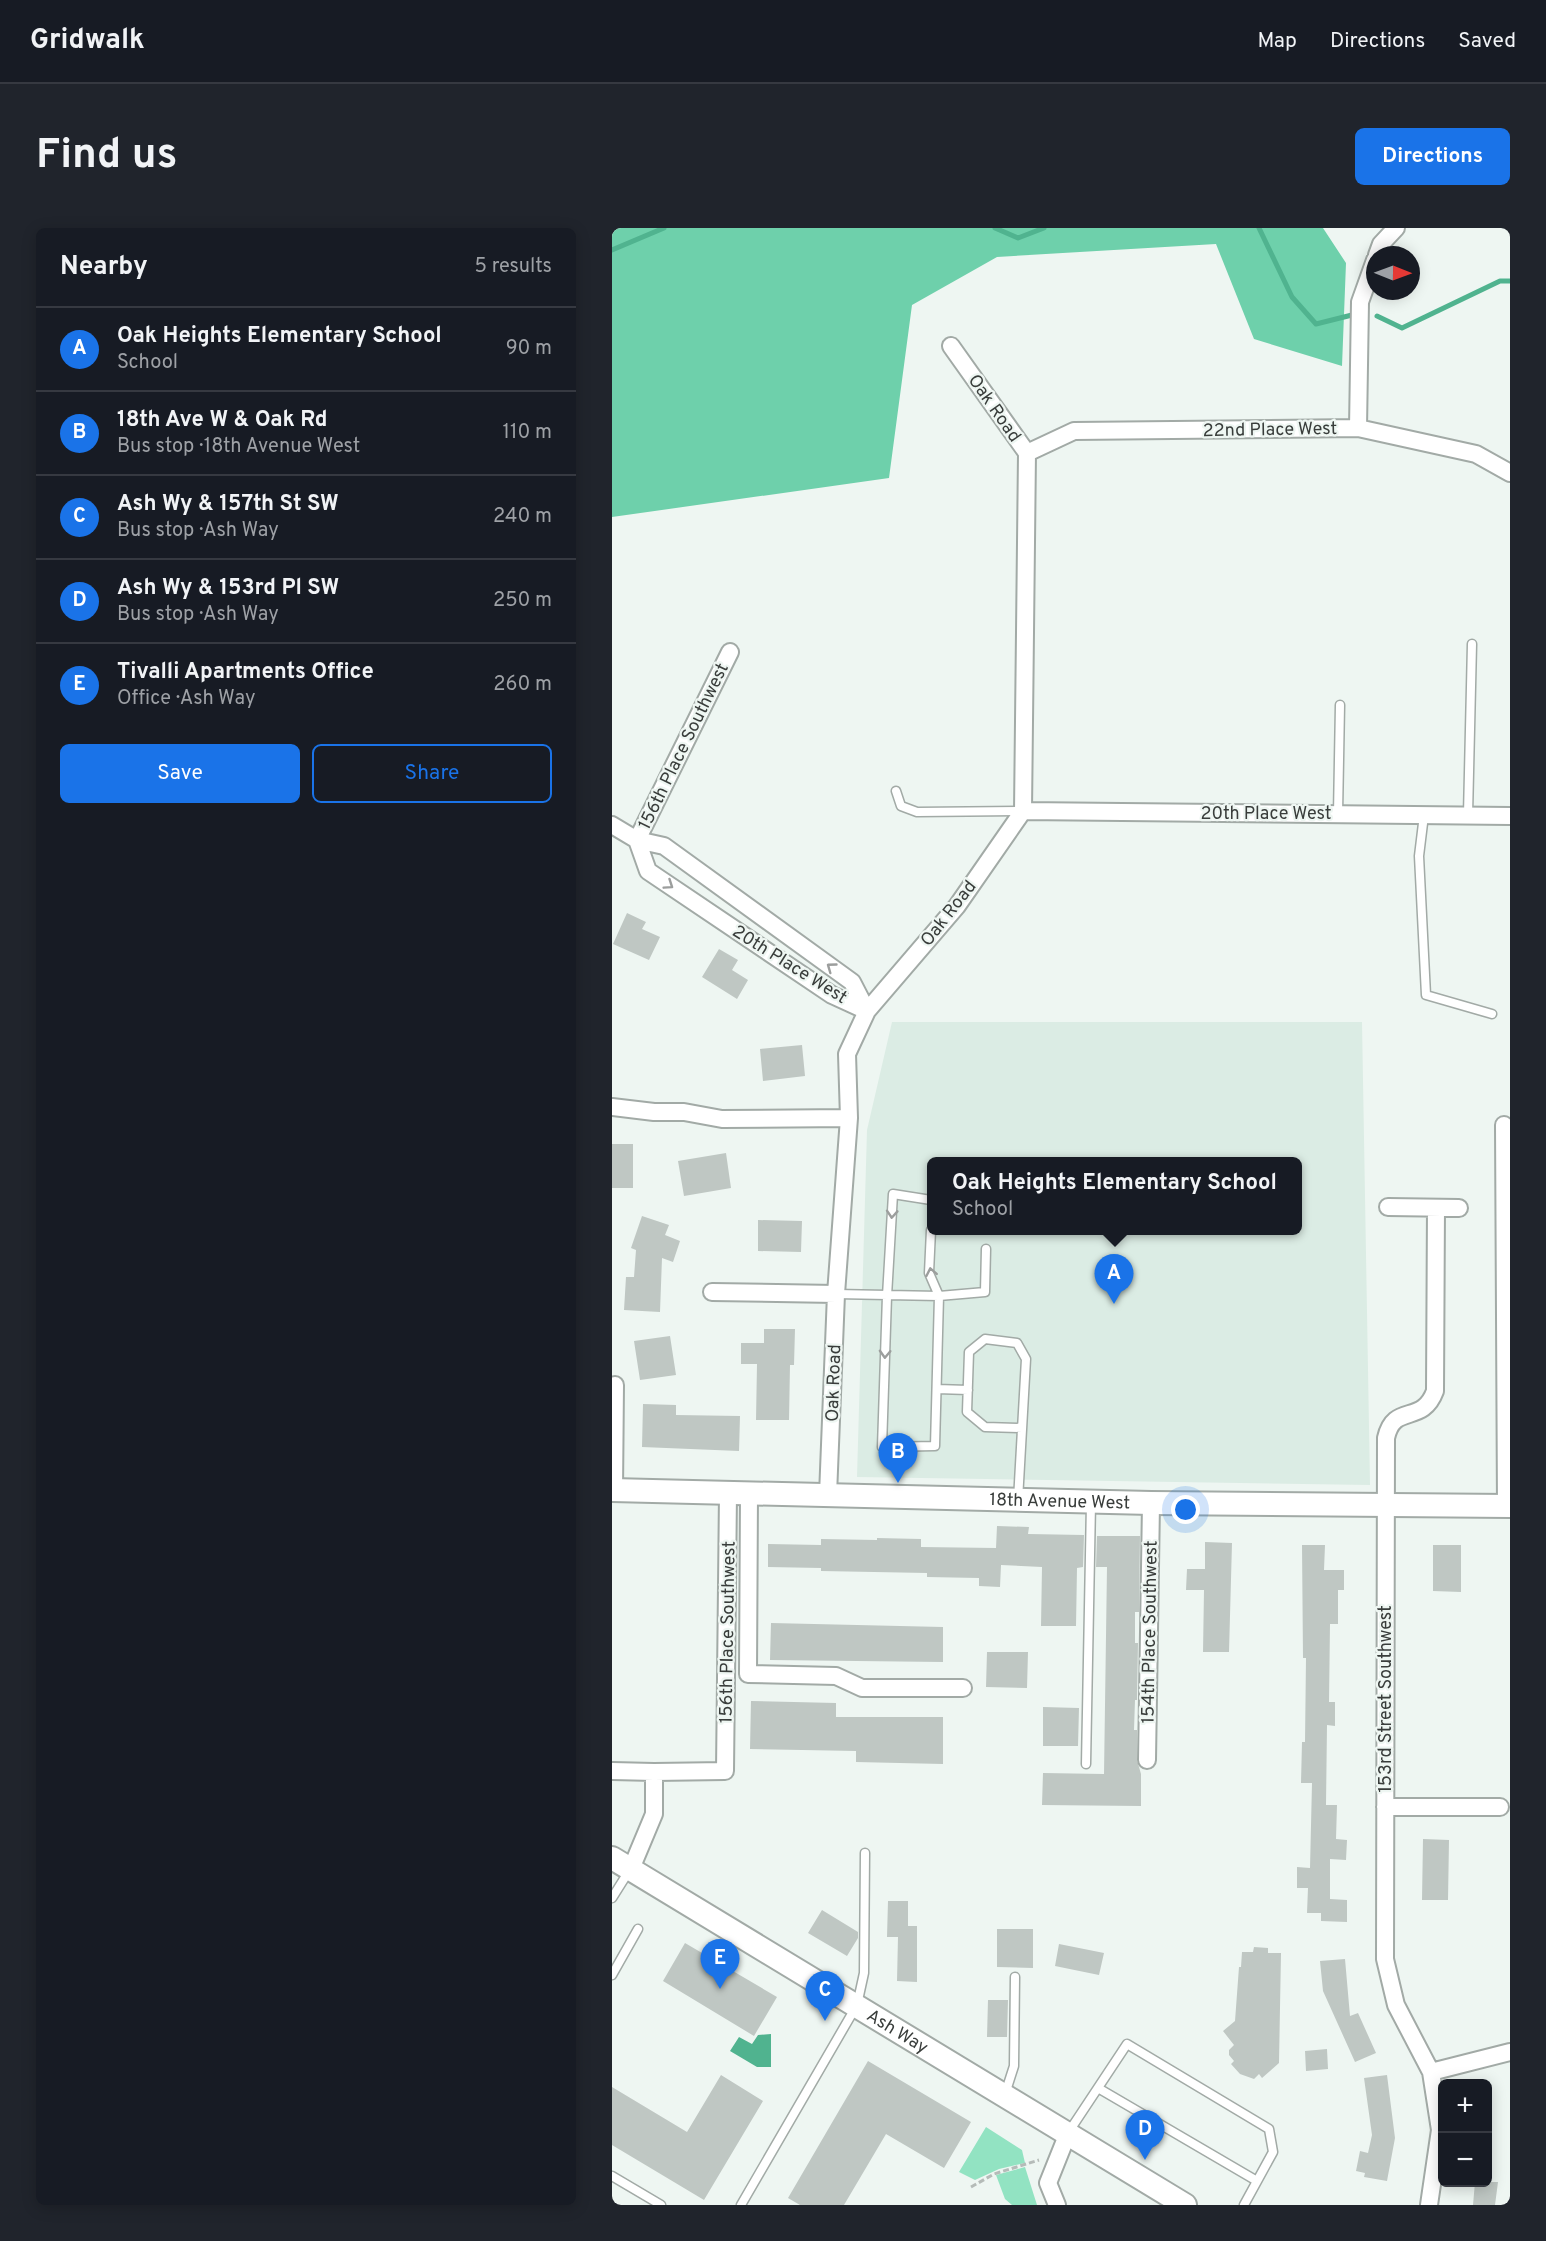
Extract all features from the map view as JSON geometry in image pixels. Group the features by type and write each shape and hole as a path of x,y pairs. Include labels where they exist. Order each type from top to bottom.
{"street":[{"path":"1380,246 1396,228"},
{"path":"1358,428 1360,302 1366,285"},
{"name":"Oak Road","path":"828,1495 836,1294 849,1118 847,1054 867,1011 957,906 1023,811 1027,453 951,346"},
{"name":"22nd Place West","path":"1027,453 1074,431 1358,428 1476,454 1510,472"},
{"name":"156th Place Southwest","path":"637,840 730,652"},
{"name":"20th Place West","path":"1023,811 1510,816"},
{"name":"20th Place West","path":"612,825 637,840 664,846 852,982 867,1011"},
{"name":"20th Place West","path":"637,840 648,871 832,995 867,1011"},
{"path":"612,1107 654,1112 684,1112 722,1119 849,1118"},
{"path":"1504,1125 1508,1506"},
{"path":"1388,1207 1459,1208"},
{"name":"153rd Street Southwest","path":"1430,2205 1440,2130 1431,2072 1396,2006 1385,1959 1386,1438 1388,1427 1394,1420 1425,1407 1435,1391 1436,1208"},
{"path":"712,1292 836,1294"},
{"path":"613,1490 615,1384"},
{"name":"18th Avenue West","path":"613,1490 1091,1502 1508,1506"},
{"path":"739,1494 748,1674 836,1676 862,1688 963,1688"},
{"name":"156th Place Southwest","path":"654,1772 725,1771 739,1494"},
{"name":"154th Place Southwest","path":"1147,1760 1150,1503"},
{"path":"612,1771 654,1772 654,1814 621,1864"},
{"path":"1385,1807 1500,1807"},
{"name":"Ash Way","path":"621,1864 1005,2094 1185,2205"},
{"path":"1431,2072 1510,2052"},
{"path":"1057,2205 1048,2183 1068,2133"}],"lane":[{"path":"1468,815 1472,644"},
{"path":"1338,814 1340,705"},
{"path":"896,791 901,806 917,812 1023,811"},
{"path":"1424,815 1419,856 1426,995 1492,1014"},
{"path":"927,1199 893,1194 882,1447 935,1446 939,1296 929,1273 931,1235"},
{"path":"836,1294 939,1296 985,1292 986,1249"},
{"path":"1017,1500 1022,1428 1026,1359 1017,1343 985,1339 969,1352 967,1412 985,1427 1022,1428"},
{"path":"937,1389 968,1390"},
{"path":"1086,1764 1091,1502"},
{"path":"741,2205 856,2005 864,1973 865,1853"},
{"path":"612,1898 621,1864"},
{"path":"612,1975 638,1929"},
{"path":"1005,2094 1014,2066 1015,1977"},
{"path":"1068,2133 1127,2044 1269,2129 1273,2152 1244,2205"},
{"path":"1098,2088 1257,2181"},
{"path":"612,2176 661,2205"}],"path":[{"path":"971,2187 994,2174 1040,2160"}],"shaded area":[{"path":"612,228 1323,228 1346,263 1342,366 1254,339 1216,244 997,257 912,305 889,478 612,517"},
{"path":"892,1022 1362,1022 1370,1485 857,1477 867,1130"},
{"path":"771,2034 771,2067 757,2067 730,2051 739,2037 752,2044 758,2035"},
{"path":"986,2127 1022,2150 1025,2163 999,2169 975,2180 959,2172"},
{"path":"1025,2167 1037,2205 1012,2205 1005,2199 996,2175"}],"building":[{"path":"627,913 646,922 642,929 660,937 649,960 613,944"},
{"path":"719,949 738,960 732,970 748,980 737,999 702,977"},
{"path":"802,1045 805,1076 763,1081 760,1049"},
{"path":"612,1144 633,1144 633,1188 612,1188"},
{"path":"726,1153 731,1188 684,1196 678,1161"},
{"path":"642,1216 669,1225 665,1235 680,1241 673,1262 662,1258 660,1312 624,1310 626,1277 634,1277 636,1250 631,1248"},
{"path":"758,1220 802,1221 801,1252 758,1251"},
{"path":"764,1329 795,1329 794,1365 790,1365 789,1420 756,1420 757,1364 741,1364 741,1343 764,1343"},
{"path":"670,1336 676,1375 640,1380 634,1341"},
{"path":"643,1404 676,1405 676,1415 740,1416 739,1451 642,1447"},
{"path":"997,1526 1029,1527 1028,1534 1084,1535 1083,1567 1077,1568 1076,1626 1041,1626 1042,1567 1001,1565 1000,1587 979,1586 979,1578 927,1577 927,1573 821,1571 821,1568 768,1567 768,1544 821,1545 821,1539 877,1540 877,1538 921,1539 921,1547 996,1548"},
{"path":"1097,1536 1140,1536 1139,1612 1135,1612 1135,1643 1138,1643 1134,1730 1137,1730 1141,1806 1042,1805 1043,1773 1104,1774 1107,1567 1096,1567"},
{"path":"1205,1542 1232,1543 1229,1652 1203,1652 1204,1590 1186,1590 1187,1569 1205,1569"},
{"path":"1302,1545 1325,1545 1324,1570 1344,1570 1344,1590 1338,1590 1338,1624 1330,1624 1329,1702 1335,1702 1335,1726 1327,1725 1326,1805 1337,1805 1336,1839 1347,1840 1346,1860 1330,1859 1330,1899 1347,1900 1347,1922 1321,1921 1321,1913 1307,1913 1308,1888 1297,1888 1297,1867 1310,1868 1312,1783 1301,1783 1302,1742 1305,1742 1306,1658 1303,1658"},
{"path":"1433,1545 1461,1545 1461,1592 1433,1591"},
{"path":"771,1623 943,1627 943,1662 770,1660"},
{"path":"987,1652 1028,1652 1027,1688 986,1687"},
{"path":"751,1701 836,1703 836,1717 943,1717 943,1764 856,1762 856,1751 750,1749"},
{"path":"1043,1707 1079,1708 1078,1746 1043,1746"},
{"path":"1423,1839 1449,1840 1448,1900 1422,1900"},
{"path":"888,1901 908,1901 908,1926 917,1926 917,1982 897,1981 898,1937 887,1937"},
{"path":"822,1910 858,1932 858,1938 847,1956 808,1933"},
{"path":"997,1929 1033,1929 1033,1968 997,1967"},
{"path":"685,1943 777,1997 754,2036 663,1981"},
{"path":"1059,1944 1104,1953 1099,1975 1055,1966"},
{"path":"1254,1947 1268,1948 1268,1953 1281,1953 1279,2063 1262,2078 1259,2074 1254,2079 1240,2074 1231,2064 1234,2061 1229,2055 1229,2050 1234,2045 1223,2031 1235,2021 1242,1952 1253,1952"},
{"path":"1345,1959 1350,2016 1358,2013 1376,2053 1355,2062 1323,1991 1320,1961"},
{"path":"988,2000 1008,2000 1007,2037 987,2037"},
{"path":"1327,2049 1328,2069 1306,2071 1305,2051"},
{"path":"868,2061 971,2122 944,2168 886,2134 844,2205 800,2205 788,2198"},
{"path":"721,2075 763,2101 704,2200 612,2145 612,2087 687,2132"},
{"path":"1387,2075 1395,2138 1387,2181 1364,2177 1365,2173 1356,2171 1360,2151 1368,2153 1372,2135 1364,2078"},
{"path":"1492,2182 1498,2182 1495,2205 1473,2205 1475,2187 1492,2187"}],"waterway":[{"path":"612,250 664,228"},
{"path":"995,228 1018,238 1044,228"},
{"path":"1259,228 1292,297 1316,324 1352,315"},
{"path":"1377,316 1402,328 1500,281 1510,281"}],"place":[{"name":"Oak Heights Elementary School","path":"1114,1304"},
{"name":"18th Ave W & Oak Rd","path":"898,1483"},
{"name":"Tivalli Apartments Office","path":"720,1989"},
{"name":"Ash Wy & 157th St SW","path":"825,2021"},
{"name":"Ash Wy & 153rd Pl SW","path":"1145,2160"}]}
